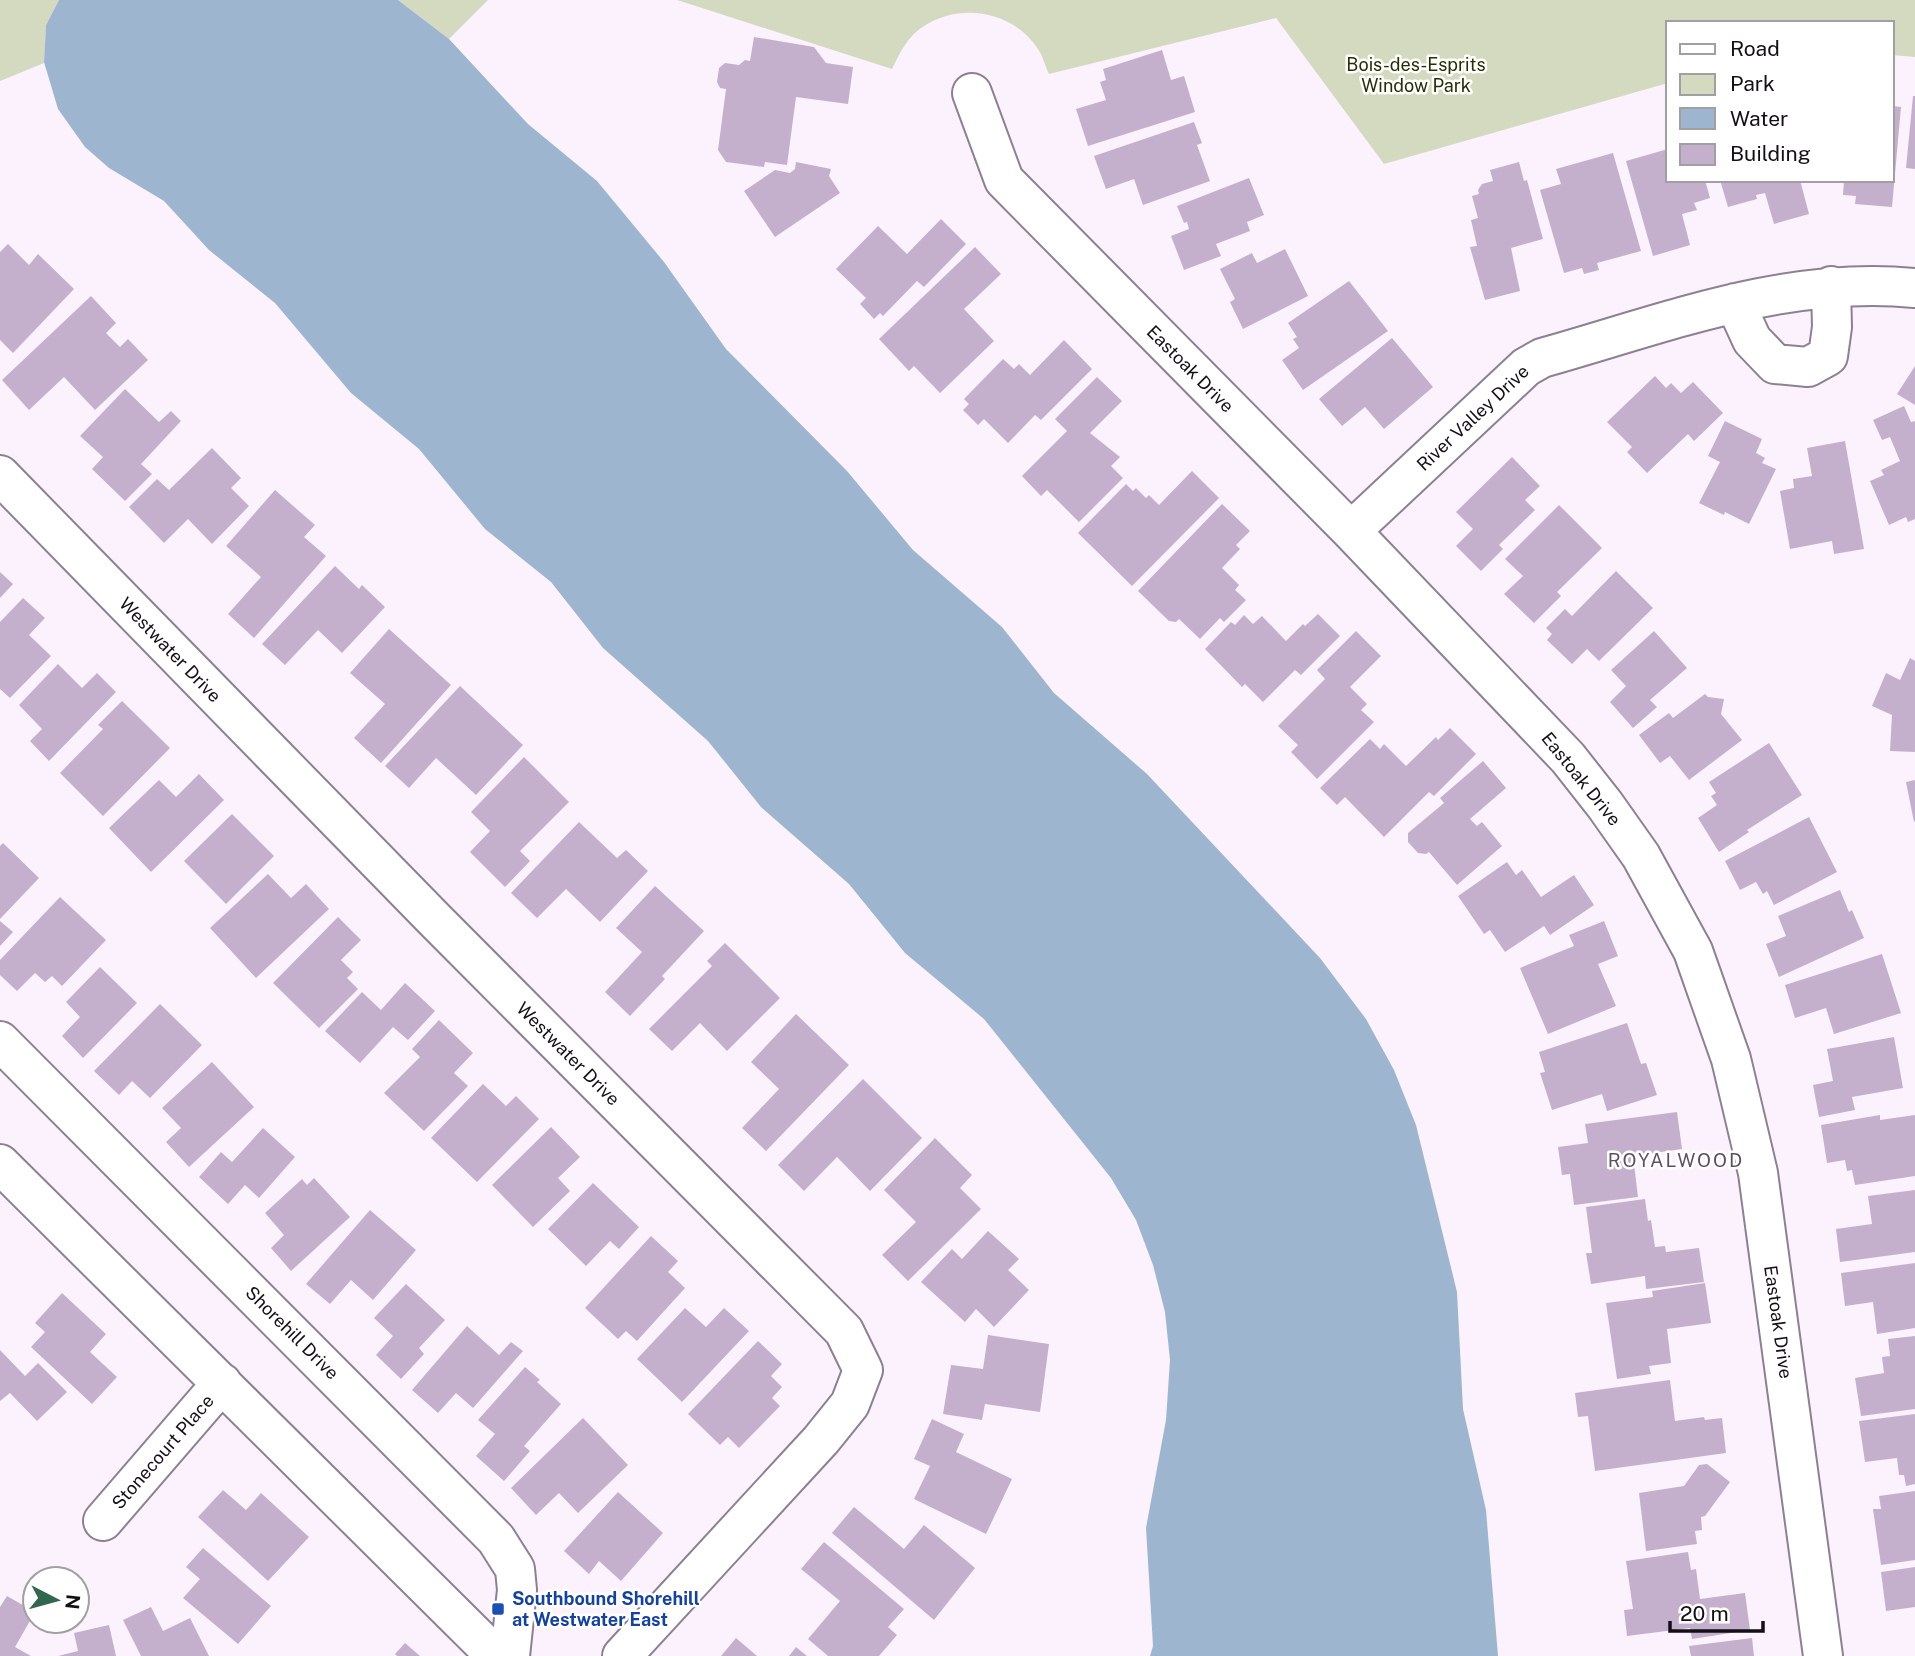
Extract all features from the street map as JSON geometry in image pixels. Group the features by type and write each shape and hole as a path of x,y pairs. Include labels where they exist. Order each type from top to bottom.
{"street":[{"name":"Eastoak Drive","path":"972,93 1004,180 1351,531 1568,758 1641,856 1693,951 1731,1059 1758,1173 1823,1656"},
{"name":"River Valley Drive","path":"1351,531 1526,368 1542,358 1735,303 1791,291 1831,286 1884,285 1915,288"},
{"path":"1735,303 1752,340 1775,364 1808,367 1828,356 1832,327 1831,286"},
{"name":"Westwater Drive","path":"0,475 433,919 844,1331 863,1370 849,1404 821,1440 622,1656"},
{"name":"Shorehill Drive","path":"0,1041 496,1539 515,1569 517,1590 510,1656"},
{"path":"0,1164 496,1656"},
{"name":"Stonecourt Place","path":"103,1521 222,1384"}],"green space":[{"path":"0,0 59,0 46,25 44,63 0,81"},
{"path":"398,0 488,0 449,39"},
{"name":"Bois-des-Esprits Window Park","path":"677,0 1915,0 1915,57 1894,55 1894,21 1666,21 1666,84 1384,164 1276,18 1049,74 1040,52 1015,26 986,14 954,14 918,30 901,51 892,69"}],"water":[{"path":"59,0 398,0 449,39 528,124 597,181 664,262 726,349 847,471 913,550 1002,627 1054,693 1147,774 1320,958 1366,1019 1394,1070 1416,1125 1457,1292 1463,1409 1486,1510 1498,1656 1150,1656 1153,1646 1146,1528 1166,1420 1170,1360 1165,1312 1153,1265 1136,1220 1111,1178 984,1019 905,953 849,884 761,807 708,741 603,648 551,582 485,529 419,449 351,393 275,303 209,250 164,201 109,168 85,147 58,109 44,62 46,25"}],"building":[{"path":"754,37 814,47 826,63 853,67 848,104 796,97 787,165 765,162 764,167 726,162 718,150 726,89 720,88 717,82 719,68 725,63 739,65 745,60 750,61"},
{"path":"1162,50 1171,80 1184,76 1195,112 1088,146 1076,109 1106,100 1100,82 1106,80 1103,69"},
{"path":"1915,96 1915,169 1906,168"},
{"path":"1894,106 1901,107 1892,207 1855,204 1856,196 1843,195 1844,182 1894,182"},
{"path":"1194,122 1202,143 1197,145 1210,181 1143,205 1134,179 1106,189 1094,156"},
{"path":"1666,150 1666,182 1706,182 1710,198 1694,203 1697,210 1682,214 1690,245 1653,256 1626,161"},
{"path":"1613,153 1641,251 1597,263 1599,270 1584,274 1582,268 1564,273 1540,190 1561,184 1556,169"},
{"path":"796,162 831,169 829,176 840,193 775,237 744,191 775,170 790,173 795,169"},
{"path":"1519,162 1524,181 1527,180 1543,239 1511,248 1520,291 1485,300 1470,247 1477,246 1471,220 1478,218 1472,196 1479,194 1478,190 1482,184 1493,181 1490,170"},
{"path":"1249,178 1264,215 1247,222 1250,231 1216,244 1221,256 1184,270 1171,236 1189,229 1177,206"},
{"path":"1721,182 1801,182 1809,214 1774,224 1765,193 1756,195 1757,199 1728,207"},
{"path":"941,219 966,244 924,287 917,281 883,316 880,313 874,319 860,304 866,298 836,269 878,226 907,254"},
{"path":"8,244 29,265 38,254 74,289 13,353 0,340 0,252"},
{"path":"975,247 1001,274 964,309 994,341 940,393 914,366 909,371 879,339"},
{"path":"1285,249 1308,296 1243,329 1230,302 1235,299 1220,269 1252,253 1257,263"},
{"path":"1349,281 1388,331 1303,390 1282,360 1299,348 1293,339 1297,337 1288,323"},
{"path":"91,296 116,323 106,333 120,347 128,339 148,360 95,410 64,377 29,410 2,380"},
{"path":"1392,338 1433,387 1384,429 1365,407 1342,426 1319,399"},
{"path":"1064,340 1092,369 1041,420 1035,415 1008,443 984,419 978,425 963,410 969,404 964,399 1003,359 1014,369 1019,364 1030,375"},
{"path":"1915,366 1915,405 1897,394"},
{"path":"1655,376 1666,388 1671,383 1681,393 1693,382 1723,413 1694,441 1688,434 1647,473 1627,452 1632,447 1607,422"},
{"path":"1097,377 1122,401 1090,433 1120,457 1111,466 1123,478 1079,522 1047,490 1041,496 1022,476 1067,431 1055,419"},
{"path":"125,389 159,422 171,411 181,421 141,464 152,474 125,501 92,469 103,457 80,436"},
{"path":"1904,406 1911,422 1915,421 1915,519 1908,522 1906,517 1889,525 1870,481 1884,475 1881,470 1900,461 1890,437 1882,440 1873,420"},
{"path":"1725,421 1762,439 1756,453 1765,458 1762,463 1776,469 1749,524 1699,503 1720,462 1708,456"},
{"path":"1845,441 1864,549 1834,554 1832,541 1790,549 1780,491 1794,488 1793,479 1812,476 1807,448"},
{"path":"212,448 241,478 231,488 249,506 212,544 188,519 164,543 129,507 157,479 169,490"},
{"path":"1512,457 1540,486 1525,500 1535,510 1499,545 1503,549 1481,571 1456,546 1473,529 1456,512"},
{"path":"1192,471 1219,498 1132,586 1078,533 1126,484 1133,491 1136,488 1146,498 1149,495 1159,505"},
{"path":"275,490 315,525 304,537 326,556 254,638 228,614 261,577 226,546"},
{"path":"1222,504 1250,531 1236,545 1240,549 1222,568 1239,585 1235,590 1246,600 1224,622 1220,618 1200,639 1179,619 1176,622 1169,621 1138,591"},
{"path":"1559,505 1602,548 1557,592 1561,596 1534,623 1504,594 1523,576 1505,559"},
{"path":"335,566 359,589 362,585 385,607 342,653 318,630 285,665 262,644"},
{"path":"1616,571 1653,608 1599,661 1587,649 1572,664 1547,640 1552,634 1546,628 1565,609 1572,616"},
{"path":"0,572 13,584 0,598"},
{"path":"23,598 45,618 29,635 51,656 10,698 0,689 0,622"},
{"path":"1318,614 1340,636 1301,675 1295,670 1263,702 1245,684 1242,687 1205,649 1231,622 1235,625 1244,615 1253,624 1262,616 1286,641"},
{"path":"389,629 451,685 381,763 354,738 385,704 350,673"},
{"path":"1356,631 1381,656 1350,687 1367,704 1361,710 1374,722 1317,779 1291,752 1298,745 1278,726 1325,679 1317,670"},
{"path":"1654,631 1687,668 1650,700 1657,707 1633,728 1610,702 1626,686 1611,670"},
{"path":"1910,658 1915,661 1915,752 1890,751 1892,715 1872,706 1886,673 1900,680"},
{"path":"58,664 82,688 97,673 116,692 49,761 30,741 42,729 19,705"},
{"path":"460,686 523,745 476,795 436,758 409,788 385,766"},
{"path":"1705,694 1708,697 1724,699 1721,714 1742,740 1689,780 1670,756 1660,763 1639,735 1669,713 1673,718"},
{"path":"122,701 170,748 103,816 60,773 103,729 98,725"},
{"path":"1450,728 1476,754 1434,796 1429,792 1384,837 1345,797 1337,805 1320,788 1370,739 1380,749 1384,744 1406,766 1436,737 1438,740"},
{"path":"1769,743 1802,795 1747,830 1749,832 1719,852 1698,818 1717,805 1711,796 1716,793 1709,782"},
{"path":"524,757 569,802 520,851 530,861 505,887 470,852 490,831 471,812"},
{"path":"1483,761 1506,788 1470,819 1477,826 1482,822 1502,846 1457,885 1429,852 1418,853 1408,842 1408,833 1444,803 1440,798"},
{"path":"199,774 224,800 151,872 109,828 159,780 176,797"},
{"path":"1915,780 1915,821 1914,822 1906,782"},
{"path":"232,814 274,856 226,904 184,861"},
{"path":"1809,817 1837,872 1774,905 1767,891 1763,894 1756,882 1740,890 1725,861"},
{"path":"579,822 617,858 626,850 648,871 600,922 566,889 537,918 511,893"},
{"path":"3,843 39,878 0,919 0,846"},
{"path":"1507,862 1516,875 1522,870 1541,897 1574,875 1594,905 1550,935 1544,926 1505,952 1490,930 1484,934 1458,896"},
{"path":"268,874 291,898 306,884 329,909 256,978 210,928"},
{"path":"655,886 704,931 662,976 665,979 630,1016 605,992 642,952 616,928"},
{"path":"1840,890 1864,938 1779,977 1766,944 1786,936 1778,916"},
{"path":"60,897 106,940 62,986 52,976 45,982 35,973 17,991 0,975 0,960"},
{"path":"338,917 361,940 341,960 353,972 347,978 358,989 319,1028 273,983"},
{"path":"0,921 13,932 0,946"},
{"path":"1604,921 1618,956 1598,964 1616,1006 1548,1034 1520,968 1574,946 1569,935"},
{"path":"725,943 780,998 727,1051 700,1023 672,1051 649,1029 712,966 707,961"},
{"path":"1882,954 1901,1013 1834,1034 1826,1008 1795,1018 1785,985"},
{"path":"100,967 137,1003 83,1058 62,1036 80,1017 66,1002"},
{"path":"405,983 435,1011 408,1040 393,1027 360,1063 325,1031 362,992 381,1010"},
{"path":"160,1004 202,1045 150,1098 132,1081 119,1095 94,1071"},
{"path":"796,1014 849,1065 766,1151 742,1128 779,1089 751,1062"},
{"path":"439,1020 473,1053 454,1073 468,1086 424,1131 384,1093 420,1057 412,1049"},
{"path":"1627,1023 1641,1064 1646,1063 1657,1095 1607,1111 1602,1094 1552,1110 1540,1073 1545,1072 1539,1052"},
{"path":"1894,1037 1903,1088 1852,1097 1855,1110 1819,1117 1813,1085 1833,1081 1827,1049"},
{"path":"212,1062 254,1107 189,1167 166,1142 181,1128 162,1108"},
{"path":"863,1079 922,1138 870,1191 837,1157 804,1191 778,1165"},
{"path":"483,1084 506,1106 516,1096 539,1119 477,1182 431,1138"},
{"path":"1677,1112 1682,1149 1633,1156 1638,1197 1574,1205 1570,1174 1562,1175 1558,1147 1588,1143 1585,1124"},
{"path":"1880,1115 1880,1120 1915,1115 1915,1176 1855,1185 1852,1170 1847,1171 1845,1160 1827,1163 1821,1125"},
{"path":"551,1127 580,1157 558,1178 570,1191 533,1227 492,1185"},
{"path":"263,1128 295,1157 259,1198 245,1185 228,1204 199,1177 221,1152 232,1162"},
{"path":"935,1138 972,1175 960,1188 981,1209 908,1281 882,1255 916,1222 884,1190"},
{"path":"314,1178 350,1217 291,1271 271,1248 284,1235 265,1213 302,1179 307,1185"},
{"path":"593,1183 639,1227 619,1249 610,1241 586,1266 548,1229"},
{"path":"1915,1190 1915,1252 1840,1262 1836,1229 1872,1224 1868,1196"},
{"path":"1645,1199 1655,1247 1665,1246 1666,1252 1699,1248 1704,1282 1646,1289 1645,1276 1591,1284 1586,1253 1592,1253 1586,1207"},
{"path":"370,1210 416,1250 373,1300 351,1280 330,1304 306,1284"},
{"path":"988,1231 1019,1259 1008,1270 1029,1290 994,1327 976,1309 965,1322 921,1282 952,1249 962,1259"},
{"path":"651,1236 678,1261 668,1272 685,1288 637,1341 626,1331 618,1339 585,1308"},
{"path":"1915,1263 1915,1328 1877,1334 1873,1302 1845,1306 1841,1273"},
{"path":"1705,1283 1711,1323 1667,1329 1671,1363 1649,1366 1651,1374 1617,1379 1606,1303 1653,1297 1652,1291"},
{"path":"406,1284 445,1320 419,1348 424,1354 401,1379 376,1355 393,1336 374,1318"},
{"path":"62,1293 106,1334 90,1352 117,1377 92,1404 31,1347 45,1332 35,1323"},
{"path":"685,1308 706,1327 724,1308 749,1331 682,1402 637,1359"},
{"path":"467,1326 499,1355 511,1342 523,1351 473,1408 456,1393 438,1413 412,1390"},
{"path":"988,1335 1049,1344 1040,1412 985,1404 982,1420 943,1414 951,1365 983,1369"},
{"path":"1915,1336 1915,1409 1861,1416 1855,1378 1884,1373 1882,1357 1890,1356 1888,1339"},
{"path":"758,1341 782,1364 771,1376 782,1387 772,1398 780,1406 739,1448 728,1437 720,1445 688,1414"},
{"path":"0,1350 25,1376 38,1363 67,1392 37,1421 10,1393 0,1401"},
{"path":"525,1367 561,1404 524,1446 530,1451 504,1481 476,1456 495,1434 478,1420"},
{"path":"1670,1380 1675,1421 1704,1417 1705,1420 1722,1418 1726,1453 1595,1471 1588,1416 1578,1417 1575,1393"},
{"path":"1915,1414 1915,1484 1906,1486 1904,1475 1899,1475 1897,1458 1865,1462 1859,1421"},
{"path":"583,1418 628,1465 578,1513 559,1493 536,1515 511,1488"},
{"path":"932,1419 964,1434 956,1452 1012,1479 986,1534 914,1499 930,1466 914,1459"},
{"path":"1707,1464 1730,1482 1705,1516 1701,1517 1702,1530 1695,1531 1697,1544 1646,1551 1639,1493 1684,1486 1699,1465"},
{"path":"223,1490 246,1510 261,1493 309,1537 268,1581 198,1517"},
{"path":"1915,1491 1915,1560 1881,1565 1873,1509 1881,1509 1879,1496"},
{"path":"618,1492 663,1533 621,1581 599,1561 589,1574 564,1551"},
{"path":"854,1507 904,1549 924,1525 975,1568 934,1620 832,1533"},
{"path":"824,1542 904,1609 888,1627 897,1635 879,1656 828,1656 808,1639 840,1601 801,1569"},
{"path":"203,1548 271,1606 238,1644 183,1598 200,1579 186,1567"},
{"path":"1688,1552 1691,1570 1696,1569 1700,1599 1745,1593 1750,1630 1692,1639 1690,1628 1627,1636 1624,1610 1633,1609 1626,1561"},
{"path":"1915,1567 1915,1607 1886,1611 1881,1572"},
{"path":"7,1596 21,1604 22,1635 15,1647 31,1656 0,1656 0,1607"},
{"path":"151,1607 163,1631 190,1618 209,1656 141,1656 123,1620"},
{"path":"109,1625 116,1656 58,1656 78,1651 74,1635 91,1635 91,1629"},
{"path":"736,1638 757,1656 721,1656"},
{"path":"1752,1638 1754,1656 1691,1656 1689,1646"},
{"path":"405,1643 420,1656 397,1656 395,1654"},
{"path":"796,1647 807,1656 789,1656"}],"place":[{"name":"Southbound Shorehill at Westwater East","path":"498,1609"}],"district":[{"name":"ROYALWOOD","path":"1676,1160"}]}
